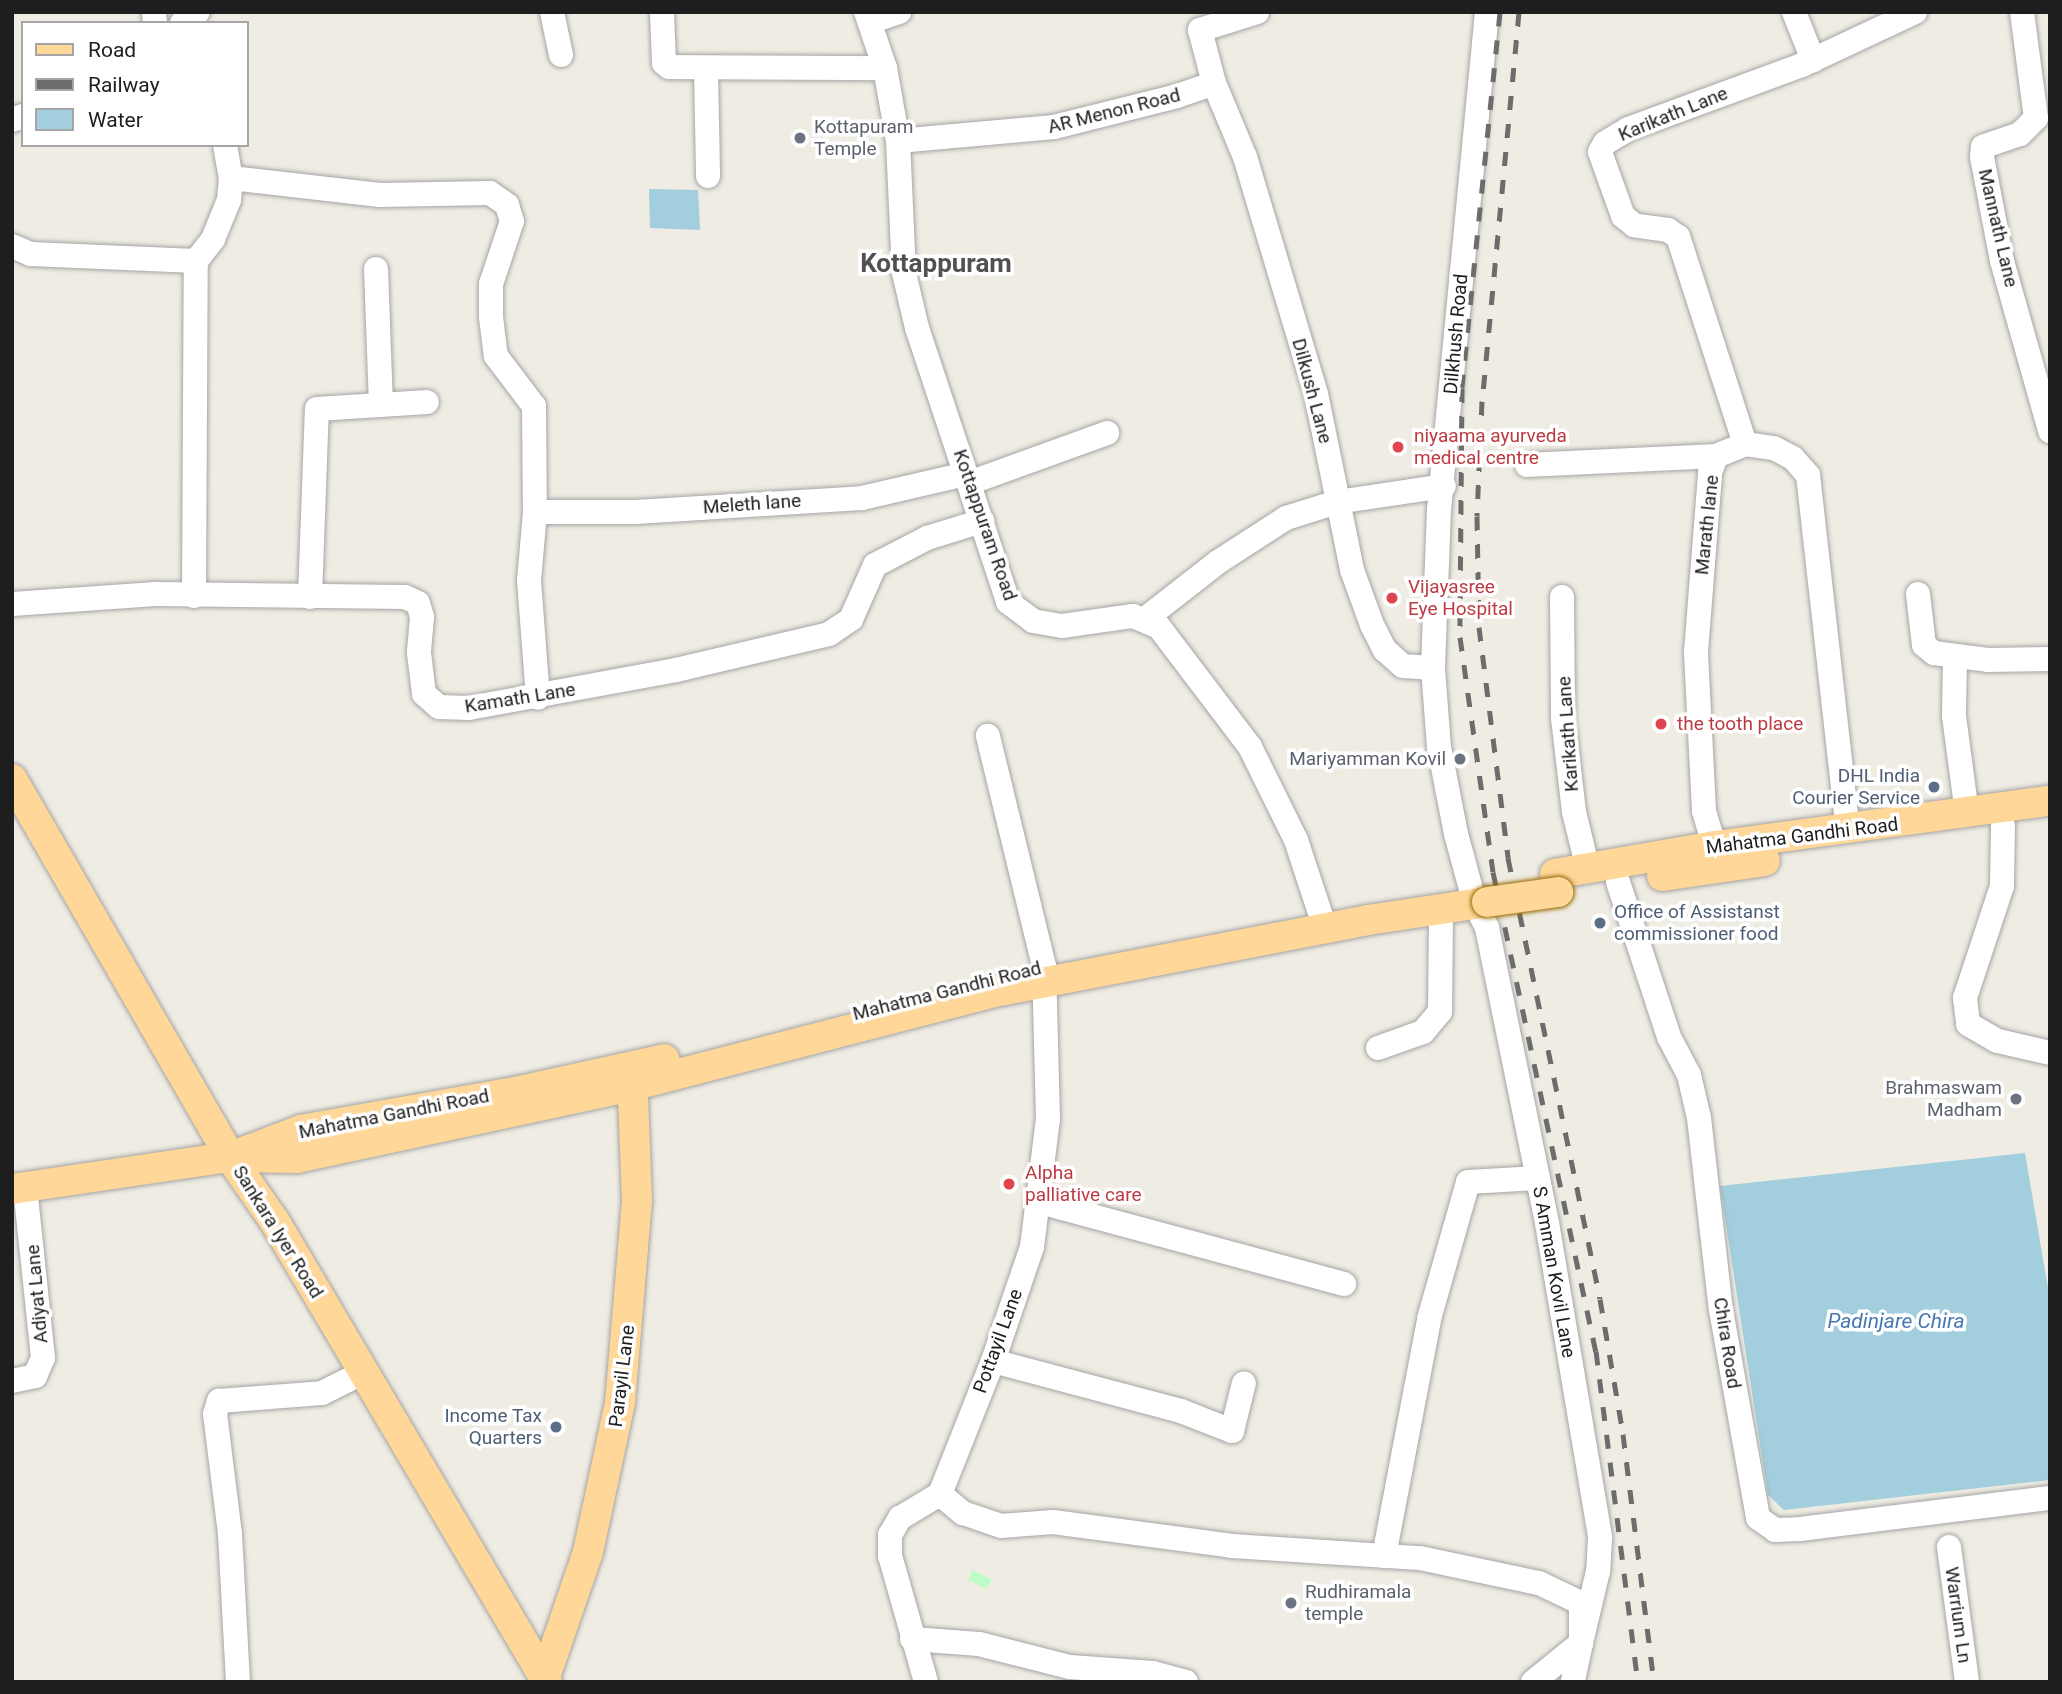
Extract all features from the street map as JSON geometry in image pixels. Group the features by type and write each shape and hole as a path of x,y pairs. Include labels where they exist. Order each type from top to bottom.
{"main road":[{"name":"Sankara Iyer Road","path":"12,779 230,1157 275,1222 545,1680"},
{"name":"Mahatma Gandhi Road","path":"1557,883 1618,882 1718,857 1848,831 2050,801"},
{"name":"Mahatma Gandhi Road","path":"1557,883 1588,869 2050,820"},
{"path":"1480,894 1557,883"},
{"name":"Mahatma Gandhi Road","path":"1323,920 1441,909 1480,894"},
{"name":"Mahatma Gandhi Road","path":"19,1188 230,1157 297,1158 633,1075 744,1044 1045,974 1323,920 1480,894"},
{"name":"Parayil Lane","path":"545,1680 587,1552 620,1403 634,1273 633,1075"}],"street":[{"path":"552,12 561,55"},
{"path":"662,12 664,63 677,69 885,68"},
{"path":"868,17 899,12"},
{"path":"1214,83 1196,21 1257,12"},
{"name":"Dilkhush Road","path":"1480,894 1438,747 1433,668 1439,510 1444,486 1487,12"},
{"path":"1794,12 1813,60"},
{"name":"Karikath Lane","path":"1745,444 1678,237 1668,230 1634,225 1623,215 1600,152 1605,143 1628,129 1813,60 1915,12"},
{"name":"Mannath Lane","path":"2022,12 2036,118 2020,134 1983,147 1982,157 2002,261 2050,431"},
{"name":"Kottappuram Road","path":"868,17 885,68 898,141 904,273 917,328 1008,602 1016,611 1033,621 1062,626 1133,616 1145,619"},
{"path":"706,69 708,176"},
{"name":"AR Menon Road","path":"898,141 1054,127 1214,83"},
{"name":"Dilkush Lane","path":"1214,83 1245,157 1316,394 1352,570 1385,650 1403,666 1433,668"},
{"path":"194,596 197,261 213,239 229,200 231,178 225,147"},
{"path":"231,178 380,195 490,193 507,205 512,221 491,284 491,317 496,356 534,406 535,512 529,594 538,698"},
{"path":"12,246 31,254 197,261"},
{"path":"376,269 381,402"},
{"path":"310,597 317,410 381,402 427,402"},
{"name":"Meleth lane","path":"535,512 635,512 862,498 968,479 1107,433"},
{"path":"1745,444 1774,448 1793,458 1808,475 1848,831"},
{"name":"Marath lane","path":"1718,857 1704,811 1696,652 1710,473 1716,456 1745,444"},
{"path":"1527,465 1716,456"},
{"path":"1323,920 1296,840 1250,747 1169,638 1145,619 1252,538 1286,519 1337,502 1444,486"},
{"name":"Kamath Lane","path":"12,604 83,597 405,597 418,603 424,694 439,707 538,698 829,634 851,619 875,565 916,543 982,521"},
{"path":"1918,594 1924,645 1934,653 1955,657 2050,659"},
{"name":"Karikath Lane","path":"1562,597 1563,718 1574,812 1588,869"},
{"path":"1955,657 1954,716 1967,813"},
{"name":"Pottayil Lane","path":"940,1494 993,1361 1032,1247 1040,1202 1048,1119 1045,974 988,736"},
{"path":"2003,827 2002,886 1965,998 1968,1024 1998,1041 2050,1053"},
{"name":"Chira Road","path":"1618,882 1669,1037 1689,1075 1699,1118 1721,1310 1758,1518 1775,1530 1800,1529 2050,1498"},
{"name":"S Amman Kovil Lane","path":"1480,894 1538,1178 1600,1538 1598,1571 1581,1643"},
{"path":"1378,1048 1423,1032 1440,1012 1441,909"},
{"path":"1384,1556 1429,1319 1468,1182 1538,1178"},
{"name":"Adiyat Lane","path":"12,1381 36,1376 43,1358 19,1188"},
{"path":"1040,1202 1344,1284"},
{"path":"993,1361 1181,1411 1232,1431 1244,1384"},
{"path":"238,1682 230,1534 215,1414 219,1401 322,1393 364,1372"},
{"path":"926,1682 890,1556 890,1535 900,1518 940,1494 963,1513 1000,1526 1053,1522 1207,1544 1384,1556 1471,1566 1568,1594 1581,1603 1581,1643 1573,1682"},
{"name":"Warrium Ln","path":"1949,1547 1967,1682"},
{"path":"912,1639 979,1644 1070,1667 1153,1673 1186,1682"},
{"path":"1532,1682 1581,1643"}],"green space":[{"path":"973,1570 992,1580 986,1589 968,1580"}],"water":[{"path":"649,189 698,190 700,230 650,228"},
{"name":"Padinjare Chira","path":"2025,1153 2050,1300 2050,1480 1784,1510 1768,1495 1720,1186"}],"railway":[{"path":"1500,12 1462,388 1460,637 1493,872 1596,1351 1638,1682"},
{"path":"1519,12 1482,401 1477,516 1479,627 1508,858 1600,1299 1623,1434 1654,1682"}],"place":[{"name":"Kottapuram Temple","path":"800,138"},
{"name":"niyaama ayurveda medical centre","path":"1398,447"},
{"name":"Vijayasree Eye Hospital","path":"1392,598"},
{"name":"the tooth place","path":"1661,724"},
{"name":"Mariyamman Kovil","path":"1460,759"},
{"name":"DHL India Courier Service","path":"1934,787"},
{"name":"Office of Assistanst commissioner food","path":"1600,923"},
{"name":"Brahmaswam Madham","path":"2016,1099"},
{"name":"Alpha palliative care","path":"1009,1184"},
{"name":"Income Tax Quarters","path":"556,1427"},
{"name":"Rudhiramala temple","path":"1291,1603"}],"district":[{"name":"Kottappuram","path":"936,264"}]}
